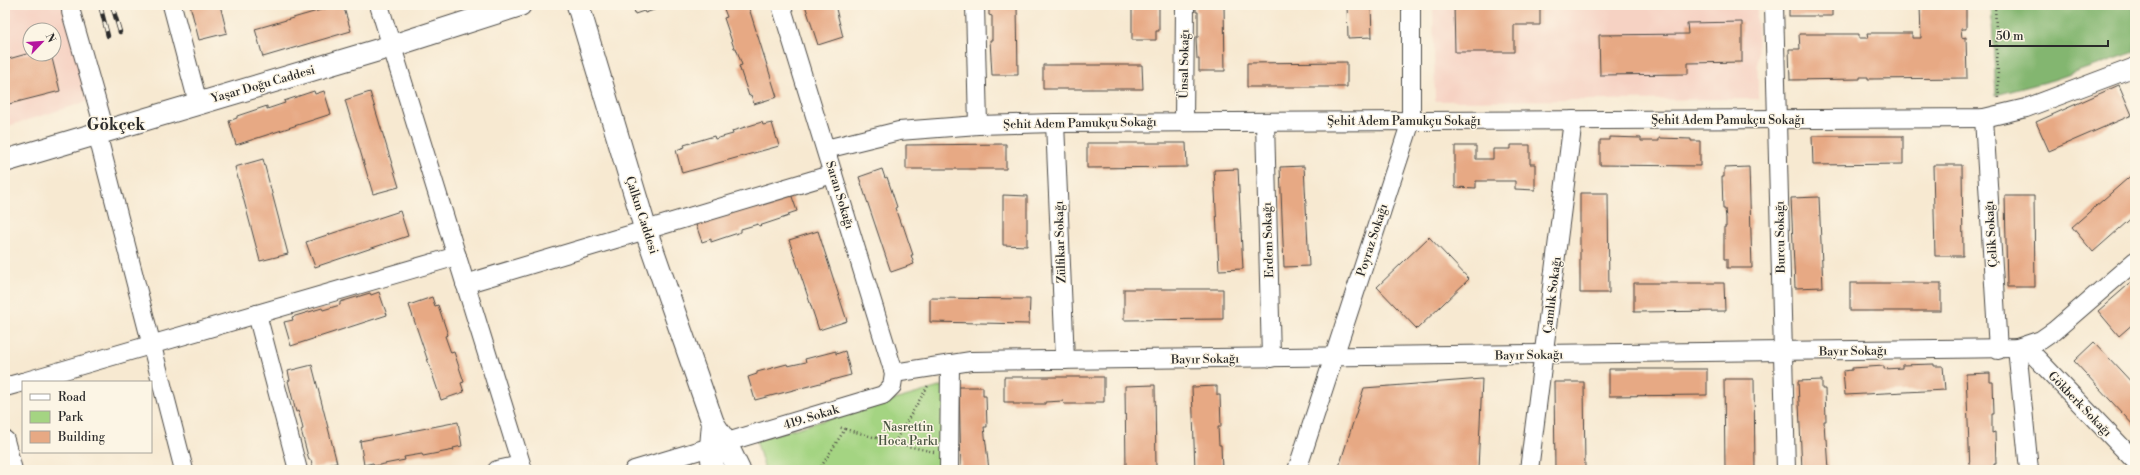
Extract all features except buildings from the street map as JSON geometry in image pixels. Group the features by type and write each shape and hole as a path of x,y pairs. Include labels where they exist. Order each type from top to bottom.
{"street":[{"path":"172,5 198,104"},
{"path":"379,5 522,467 497,470"},
{"name":"Yaşar Doğu Caddesi","path":"5,161 392,46 520,5"},
{"name":"Çalkın Caddesi","path":"578,5 646,231 713,423 719,445 713,470"},
{"name":"Saran Sokağı","path":"781,5 826,149 893,380"},
{"path":"975,5 978,125"},
{"name":"Ünsal Sokağı","path":"1184,122 1185,5"},
{"name":"Poyraz Sokağı","path":"1297,470 1411,121 1411,5"},
{"name":"Burcu Sokağı","path":"1774,5 1786,470"},
{"path":"71,12 151,345 184,470"},
{"name":"Şehit Adem Pamukçu Sokağı","path":"826,149 899,131 978,125 1055,123 1992,117 2026,108 2135,67"},
{"name":"Çelik Sokağı","path":"1992,117 1998,350"},
{"name":"Çamlık Sokağı","path":"1529,470 1573,120"},
{"name":"Erdem Sokağı","path":"1265,122 1272,358"},
{"name":"Zülfikar Sokağı","path":"1055,123 1065,360"},
{"path":"465,284 833,174"},
{"path":"26,381 457,256"},
{"name":"Bayır Sokağı","path":"893,380 930,367 971,361 1998,350 2021,347 2041,340 2054,331 2135,261"},
{"path":"257,314 298,470"},
{"path":"2021,347 2029,470"},
{"name":"Gökberk Sokağı","path":"2021,347 2135,461"},
{"path":"949,463 950,364"},
{"name":"419. Sokak","path":"634,470 883,395 893,380"},
{"path":"5,387 22,382"},
{"path":"5,440 13,470"},
{"path":"719,445 739,470"}],"path":[{"path":"1992,117 1995,5"},
{"path":"894,443 929,387 930,367"},
{"path":"835,426 894,443 949,463"},
{"path":"819,470 845,429"}],"shaded area":[{"path":"5,5 63,5 89,101 5,127"},
{"path":"1433,5 1757,5 1758,99 1435,101"}],"green space":[{"path":"1991,5 2131,5 2135,13 2135,52 2053,80 1996,95"},
{"name":"Nasrettin Hoca Parkı","path":"946,385 945,470 765,470 756,440"}],"railway":[{"path":"100,5 108,36"},
{"path":"112,5 120,32"}],"district":[{"name":"Gökçek","path":"116,124"}]}
